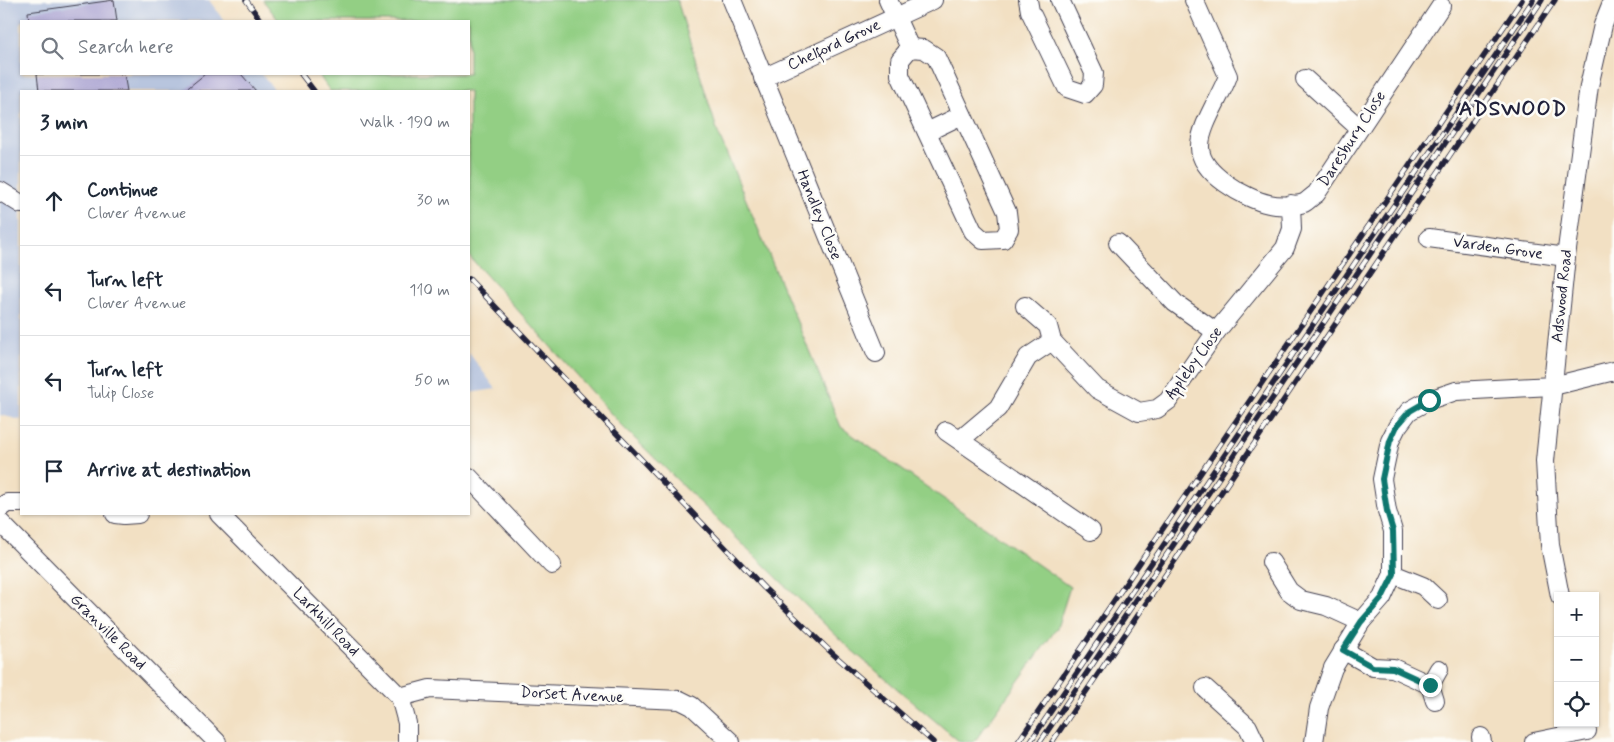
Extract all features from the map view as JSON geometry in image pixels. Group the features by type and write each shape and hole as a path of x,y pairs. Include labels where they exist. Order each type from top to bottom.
{"street":[{"name":"Handley Close","path":"732,0 876,353"},
{"path":"888,0 897,16 910,48"},
{"name":"Chelford Grove","path":"763,78 933,0"},
{"path":"1028,0 1030,11 1067,88 1085,94 1093,85 1094,71 1060,0"},
{"name":"Daresbury Close","path":"1194,0 1228,76 1203,133 1200,146 1202,159 1211,171 1227,185 1251,198 1270,205 1304,202 1316,194 1441,6"},
{"name":"Adswood Road","path":"1559,592 1550,545 1545,461 1566,258 1588,86 1602,25 1613,0"},
{"path":"910,48 924,49 936,57 1007,212 1009,229 1003,239 983,240 973,231 900,75 900,60 910,48"},
{"path":"1305,80 1359,128"},
{"path":"927,132 962,115"},
{"path":"0,191 20,203"},
{"name":"Appleby Close","path":"1025,306 1048,326 1052,342 1097,389 1139,412 1157,409 1168,401 1216,332 1285,248 1292,229 1291,204"},
{"name":"Varden Grove","path":"1429,238 1566,258"},
{"path":"1118,242 1175,303 1216,332"},
{"path":"1052,342 1028,357 998,408 953,436 1090,531"},
{"path":"1314,742 1319,708 1333,668 1361,622 1382,598 1394,574 1393,531 1387,511 1382,479 1390,441 1397,426 1410,411 1429,400 1456,392 1553,386 1614,371"},
{"path":"470,478 551,565"},
{"path":"0,508 7,503 20,502"},
{"name":"Larkhill Road","path":"221,515 400,697 408,723 407,742"},
{"name":"Granville Road","path":"0,522 217,742"},
{"path":"1271,562 1289,591 1301,600 1326,606 1361,622"},
{"path":"1394,574 1423,586 1438,600"},
{"path":"1343,650 1373,667 1393,668 1433,693 1439,669"},
{"name":"Dorset Avenue","path":"400,697 430,688 680,700 692,706 731,742"},
{"path":"1206,688 1248,727 1255,742"},
{"path":"1534,742 1587,732"}],"shaded area":[{"path":"0,0 209,0 223,20 20,20 20,75 263,75 274,90 20,90 20,420 0,415"},
{"path":"470,354 496,389 470,393"}],"green space":[{"path":"263,0 677,0 718,133 841,427 1070,587 1057,628 974,742 960,742 848,647 622,426 470,257 470,90 329,90 319,75 470,75 470,20 278,20"}],"building":[{"path":"114,0 117,20 29,20 28,12"},
{"path":"37,75 124,75 127,90 39,90"},
{"path":"204,75 242,75 255,90 185,90"}],"railway":[{"path":"246,0 260,20"},
{"path":"1018,742 1522,0"},
{"path":"1030,742 1533,0"},
{"path":"1040,742 1542,0"},
{"path":"1052,742 1555,0"},
{"path":"302,75 313,90"},
{"path":"470,280 764,588 832,653 933,742"}],"district":[{"name":"ADSWOOD","path":"1513,109"}],"route":[{"path":"1429,400 1410,411 1397,426 1390,441 1382,479 1387,511 1393,531 1394,574 1382,598 1361,622 1343,650 1373,667 1393,668 1408,673 1430,685"}]}
